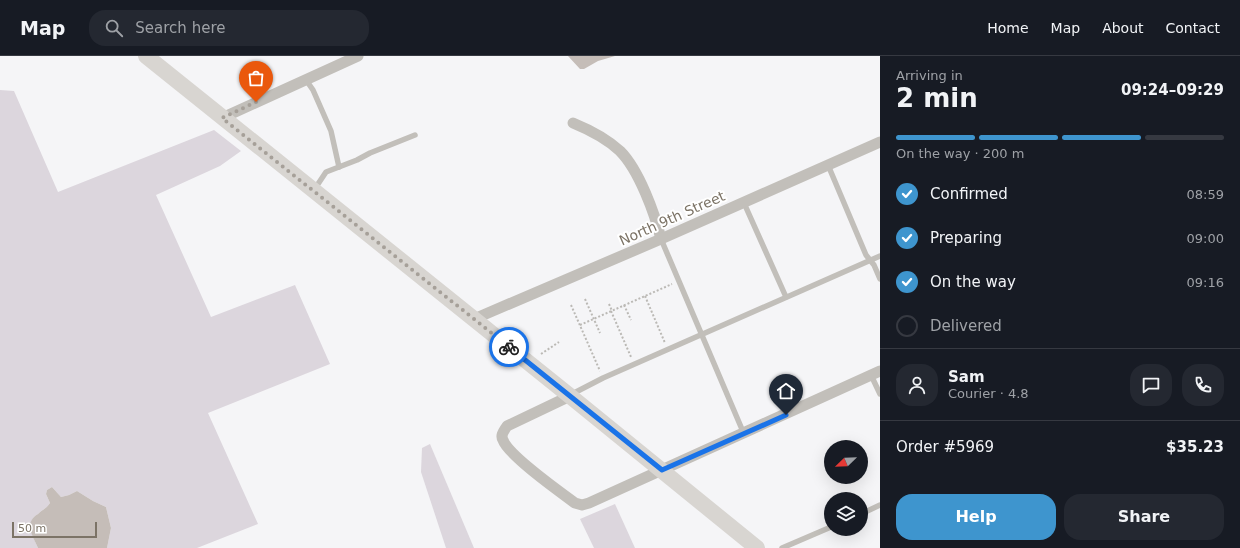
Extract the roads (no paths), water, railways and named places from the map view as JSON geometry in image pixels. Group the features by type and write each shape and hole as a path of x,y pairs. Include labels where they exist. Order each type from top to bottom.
{"main road":[{"path":"146,56 757,548"}],"street":[{"path":"222,118 358,56"},
{"path":"573,123 603,137 621,152 637,175 658,225 661,240"},
{"name":"North 9th Street","path":"474,319 661,240 880,142"},
{"path":"570,396 507,426 502,433 502,440 510,452 575,503 582,505 590,503 744,434 876,373"}],"lane":[{"path":"306,80 313,90 331,131 339,167"},
{"path":"313,191 326,172 358,160 415,135"},
{"path":"828,165 866,255 874,265 880,279"},
{"path":"744,203 786,298"},
{"path":"661,240 744,434"},
{"path":"570,396 603,378 634,364 880,256"},
{"path":"876,373 880,394"},
{"path":"868,511 880,505"},
{"path":"782,548 824,530"}]}
